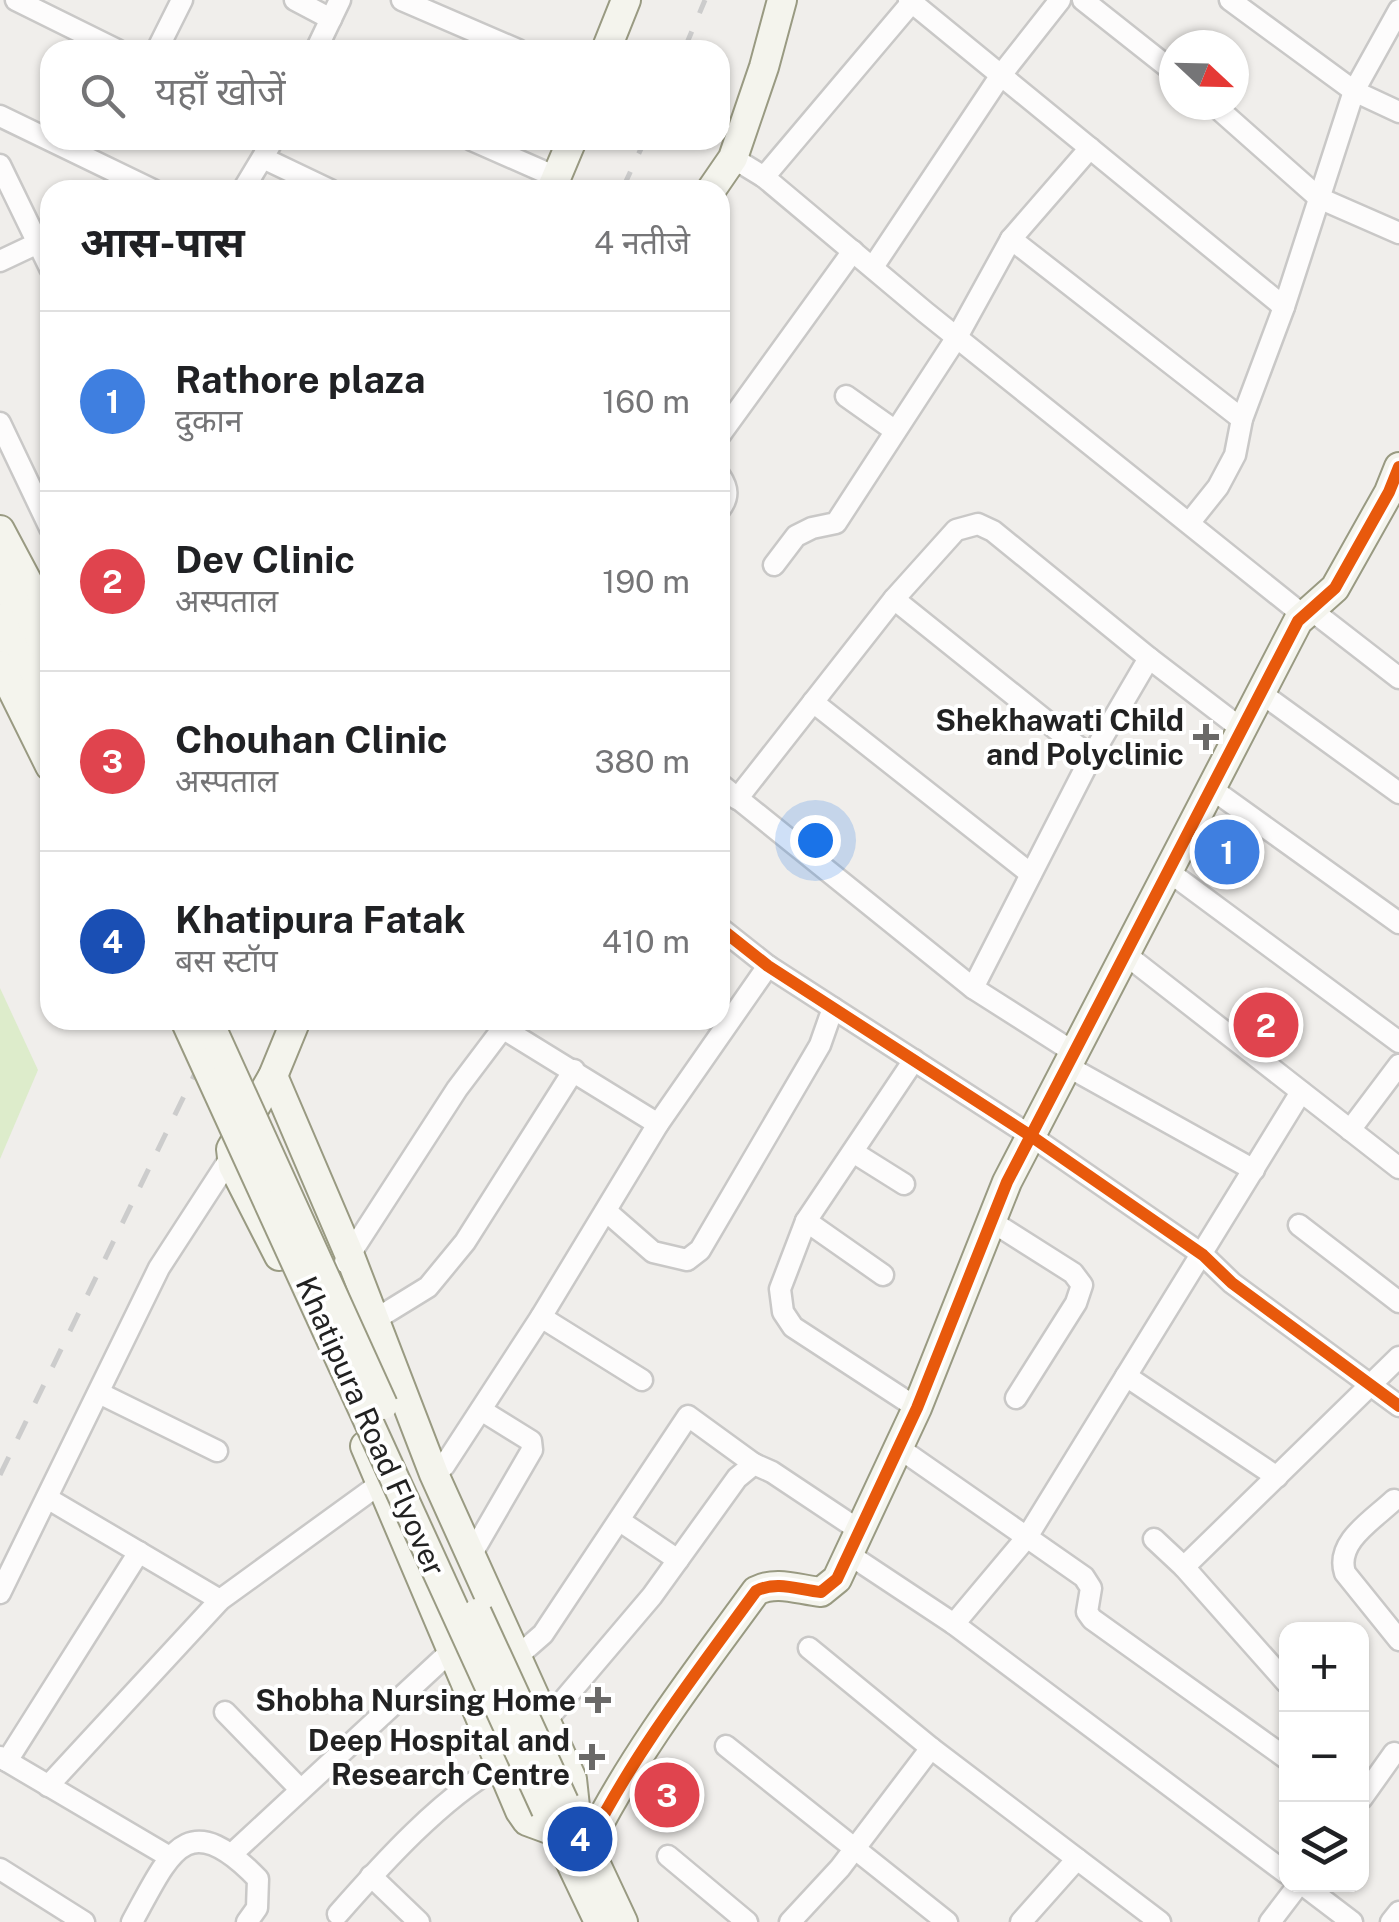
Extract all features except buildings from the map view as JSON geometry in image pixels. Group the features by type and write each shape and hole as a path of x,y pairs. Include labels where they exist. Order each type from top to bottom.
{"street":[{"path":"16,0 97,40"},
{"path":"161,40 182,0"},
{"path":"294,0 336,10 321,40"},
{"path":"402,0 495,40"},
{"path":"610,40 626,0"},
{"path":"717,180 733,158 782,0"},
{"path":"873,267 1001,75 1060,0"},
{"path":"1230,0 1354,92 1399,112"},
{"path":"764,177 911,1 1284,307"},
{"path":"1087,1 1159,60"},
{"path":"1190,522 1218,487 1236,455 1242,419 1284,307 1354,92 1399,10"},
{"path":"0,116 40,137"},
{"path":"1231,120 1320,198 1399,234"},
{"path":"774,565 796,536 836,523 957,337 1011,239 1090,148"},
{"path":"66,150 124,180"},
{"path":"249,180 267,150"},
{"path":"270,150 315,180"},
{"path":"491,150 547,180"},
{"path":"554,180 568,150"},
{"path":"733,158 764,177 1190,522 1399,678"},
{"path":"0,165 40,251"},
{"path":"1011,239 1242,419"},
{"path":"0,261 36,244"},
{"path":"730,421 853,251"},
{"path":"846,396 894,430"},
{"path":"0,423 40,507"},
{"path":"230,1157 307,1310 526,1821 567,1822 612,1798 756,1591 766,1586 821,1592 837,1578 917,1408 991,1221 1031,1136 1261,693 1306,612 1335,588 1348,567 1399,467"},
{"path":"737,799 894,599 956,530 978,524 993,531 1243,730"},
{"path":"0,530 40,605"},
{"path":"0,571 40,656"},
{"path":"894,599 1090,757"},
{"path":"0,618 40,704"},
{"path":"973,988 1090,757 1149,658"},
{"path":"0,665 40,746"},
{"path":"1261,693 1399,793"},
{"path":"813,702 1032,874"},
{"path":"1212,789 1399,923"},
{"path":"730,793 973,988 1071,1059 1254,1170"},
{"path":"1168,872 1399,1042"},
{"path":"730,936 768,966 1031,1136 1203,1254 1232,1282 1399,1406"},
{"path":"1125,954 1399,1168"},
{"path":"730,1021 768,966"},
{"path":"606,1211 653,1252 686,1260 700,1250 820,1045 833,1008"},
{"name":"Khatipura Road Flyover","path":"190,1030 567,1822"},
{"name":"Khatipura Road Flyover","path":"212,1030 567,1822"},
{"path":"0,1593 159,1268 230,1157 292,1030"},
{"path":"307,1310 350,1256 457,1089 501,1030"},
{"path":"515,1030 658,1124"},
{"path":"434,1474 444,1466 481,1410 658,1124 723,1030"},
{"path":"914,1060 806,1221 780,1289 783,1312 793,1327 917,1408"},
{"path":"1350,1130 1399,1064"},
{"path":"324,1349 428,1287 465,1242 574,1070"},
{"path":"272,1076 350,1256 434,1474 572,1779 567,1822 599,1922"},
{"path":"954,1624 1027,1537 1301,1092"},
{"path":"853,1152 904,1184"},
{"path":"806,1221 884,1275"},
{"path":"991,1221 1072,1274 1082,1286 1016,1398"},
{"path":"1299,1225 1399,1302"},
{"path":"541,1317 642,1380"},
{"path":"1184,1567 1399,1357"},
{"path":"1126,1376 1277,1477"},
{"path":"99,1393 216,1451"},
{"path":"470,1558 532,1450 531,1441 481,1410"},
{"path":"518,1655 543,1634 688,1416 754,1464 772,1472 954,1624 1279,1868"},
{"path":"899,1448 1084,1578 1091,1588 1087,1612 1092,1619 1279,1753"},
{"path":"546,1722 652,1596 736,1478 754,1464"},
{"path":"48,1786 220,1600 381,1483"},
{"path":"47,1498 220,1600"},
{"path":"1394,1500 1345,1547 1341,1560 1345,1574 1399,1640"},
{"path":"620,1521 678,1560"},
{"path":"1154,1539 1184,1567 1279,1674"},
{"path":"138,1552 4,1759 168,1856"},
{"path":"809,1648 931,1748 1160,1922"},
{"path":"233,1854 452,1651"},
{"path":"225,1712 300,1789"},
{"path":"726,1746 947,1922"},
{"path":"790,1922 856,1848 931,1748"},
{"path":"1369,1788 1394,1753"},
{"path":"338,1914 371,1876 472,1782 500,1766"},
{"path":"567,1822 623,1922"},
{"path":"132,1922 168,1856 198,1842 212,1842 233,1854 258,1879 257,1908 248,1922"},
{"path":"668,1856 747,1922"},
{"path":"1021,1922 1077,1859"},
{"path":"0,1869 84,1922"},
{"path":"371,1876 419,1922"},
{"path":"1270,1922 1294,1892"},
{"path":"1311,1892 1352,1922"},
{"path":"1392,1922 1399,1912"}],"green space":[{"path":"0,988 38,1070 0,1159"}],"railway":[{"path":"688,40 705,0"},
{"path":"627,180 640,150"},
{"path":"0,1475 216,1030"}],"cycle path":[{"path":"589,1843 646,1745 756,1591 780,1586 821,1592 837,1579 917,1408 1007,1182 1298,621 1335,588 1399,467"},
{"path":"730,936 768,966 1031,1136 1203,1255 1232,1283 1399,1406"}],"place":[{"name":"Shekhawati Child and Polyclinic","path":"1206,737"},
{"name":"Rathore plaza","path":"1227,852"},
{"name":"Dev Clinic","path":"1266,1025"},
{"name":"Shobha Nursing Home","path":"598,1700"},
{"name":"Deep Hospital and Research Centre","path":"592,1757"},
{"name":"Chouhan Clinic","path":"667,1795"},
{"name":"Khatipura Fatak","path":"580,1839"}]}
